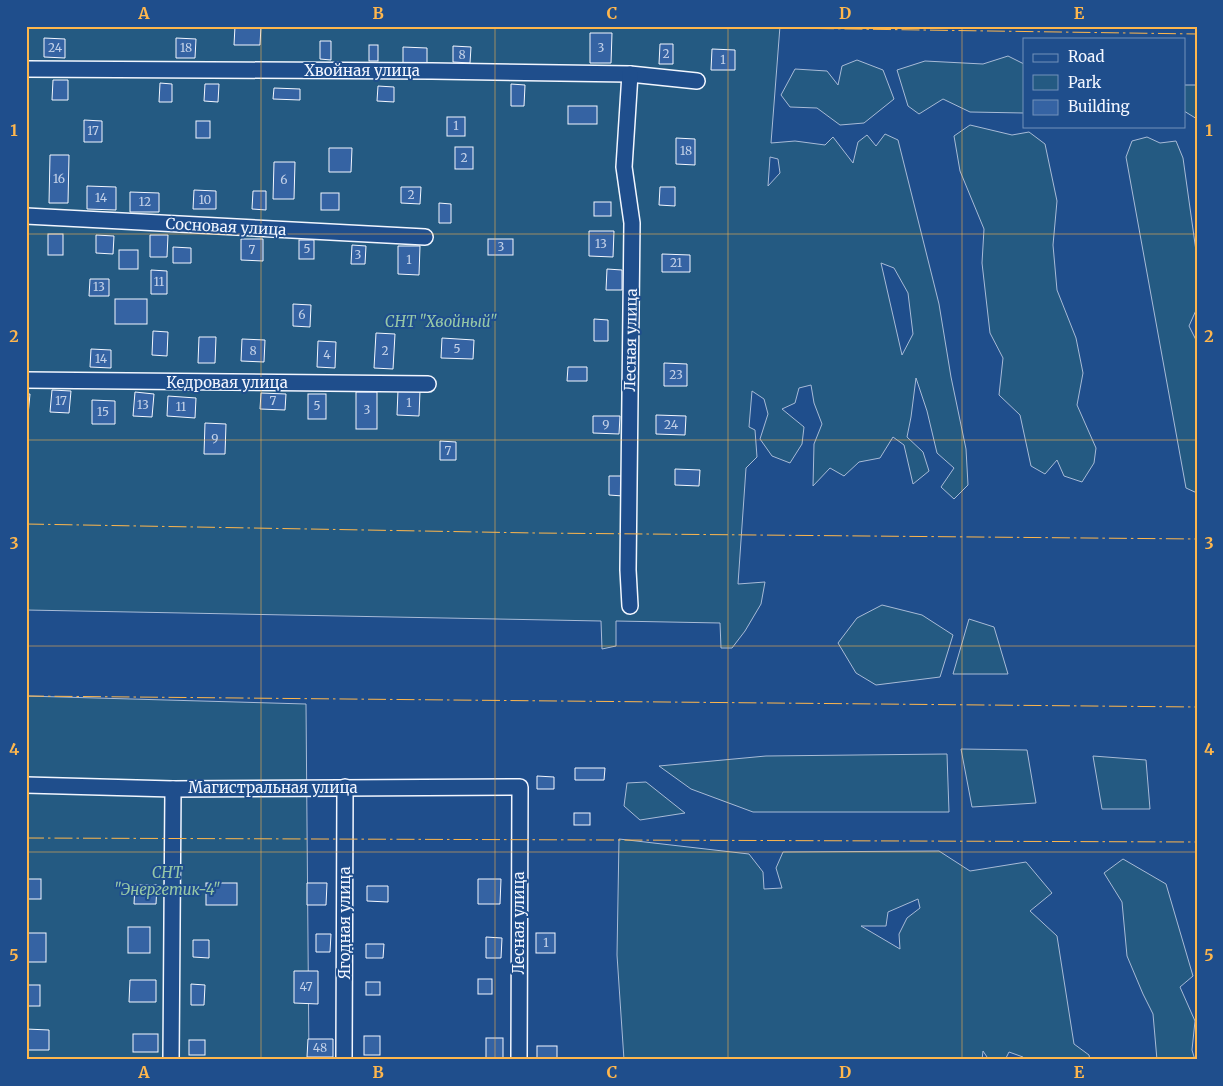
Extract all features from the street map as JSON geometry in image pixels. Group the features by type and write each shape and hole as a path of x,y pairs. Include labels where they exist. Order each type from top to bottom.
{"street":[{"name":"Хвойная улица","path":"26,69 630,74 697,81"},
{"name":"Лесная улица","path":"630,74 624,166 632,223 628,560 630,606"},
{"name":"Сосновая улица","path":"26,216 425,237"},
{"name":"Кедровая улица","path":"26,380 428,384"},
{"name":"Магистральная улица","path":"26,785 173,789 520,787"},
{"name":"Ягодная улица","path":"344,1060 346,787"},
{"name":"Лесная улица","path":"519,1060 520,787"},
{"path":"171,1060 173,789"}],"green space":[{"name":"СНТ \"Хвойный\"","path":"26,26 780,26 771,143 795,141 825,145 833,137 853,163 858,142 867,135 876,146 885,134 898,140 939,304 951,377 966,449 968,485 954,499 941,487 954,468 937,453 927,411 916,378 907,437 923,452 929,471 913,484 904,445 893,437 880,458 859,462 844,476 830,468 813,486 814,444 822,424 814,403 811,385 799,388 795,403 782,409 804,427 802,444 790,463 772,456 760,439 768,414 764,399 752,391 749,427 755,430 757,457 746,468 738,584 765,582 761,604 732,648 721,648 720,623 616,621 616,646 602,649 601,621 26,610","holes":["770,157 778,159 780,173 768,186","881,263 894,268 908,293 913,334 902,355"]},
{"path":"1008,56 1023,64 1023,113 970,112 943,99 919,114 908,106 897,70 925,61 983,64"},
{"path":"857,60 883,70 894,99 864,123 840,125 817,108 790,107 781,95 795,69 827,71 838,85 842,66"},
{"path":"1186,85 1197,85 1197,119 1186,112"},
{"path":"970,125 1012,135 1029,132 1045,144 1057,201 1053,245 1057,290 1076,338 1083,373 1077,405 1096,448 1094,463 1082,482 1064,476 1057,460 1045,474 1031,466 1020,415 999,395 1003,358 990,333 982,263 984,229 960,171 954,136"},
{"path":"1147,137 1160,143 1176,141 1183,158 1197,258 1197,308 1189,326 1197,342 1197,493 1186,488 1126,157 1132,141"},
{"path":"882,605 922,615 953,635 940,677 876,685 856,673 838,643 857,618"},
{"path":"969,619 994,627 1008,674 953,674"},
{"name":"СНТ \"Энергетик-4\"","path":"26,696 306,704 309,1060 26,1060"},
{"path":"961,749 1027,750 1036,803 972,807"},
{"path":"947,754 949,812 753,812 691,789 659,766 766,756"},
{"path":"1093,756 1146,760 1150,809 1102,809"},
{"path":"646,782 685,813 640,820 624,806 627,783"},
{"path":"619,839 749,854 763,872 764,889 782,888 776,868 783,852 939,851 970,871 1026,862 1052,893 1030,911 1057,936 1074,1044 1089,1055 1090,1060 1025,1060 1023,1057 1009,1052 1005,1060 989,1060 983,1051 982,1060 624,1060 617,955","holes":["918,899 920,908 907,918 899,934 900,949 861,926 886,926 888,912"]},
{"path":"1123,859 1166,884 1193,976 1180,987 1195,1021 1192,1050 1195,1060 1157,1060 1153,1014 1127,956 1122,902 1104,873"}],"building":[{"path":"235,26 261,26 260,45 234,45"},
{"path":"590,33 612,33 611,63 590,63"},
{"path":"44,38 65,39 65,58 44,57"},
{"path":"176,38 196,39 195,58 176,58"},
{"path":"320,41 331,41 331,60 320,59"},
{"path":"660,44 673,44 673,64 659,64"},
{"path":"369,45 378,45 378,61 369,61"},
{"path":"453,46 471,47 470,63 453,62"},
{"path":"403,47 427,48 427,65 403,64"},
{"path":"712,49 735,50 735,70 711,70"},
{"path":"53,80 68,80 68,100 52,100"},
{"path":"160,83 172,84 172,102 159,102"},
{"path":"205,84 219,84 218,102 204,101"},
{"path":"511,84 525,85 524,106 511,106"},
{"path":"378,86 394,87 394,102 377,101"},
{"path":"274,88 300,89 300,100 273,99"},
{"path":"568,106 597,106 597,124 568,124"},
{"path":"447,117 465,117 465,136 447,136"},
{"path":"84,120 102,121 102,142 84,142"},
{"path":"196,121 210,121 210,138 196,138"},
{"path":"676,138 695,139 695,165 676,164"},
{"path":"455,147 473,147 473,169 455,169"},
{"path":"329,148 352,148 351,172 329,172"},
{"path":"50,155 69,155 68,203 49,203"},
{"path":"274,162 295,162 294,199 273,199"},
{"path":"87,186 116,187 116,210 87,209"},
{"path":"401,187 421,187 420,204 401,203"},
{"path":"660,187 675,187 675,206 659,205"},
{"path":"194,190 216,191 216,209 193,209"},
{"path":"253,191 266,191 266,210 252,209"},
{"path":"130,192 159,193 159,212 130,212"},
{"path":"321,193 339,193 339,210 321,210"},
{"path":"594,202 611,202 611,216 594,216"},
{"path":"439,203 451,204 451,223 439,223"},
{"path":"589,231 614,231 613,257 589,256"},
{"path":"48,234 63,234 63,255 48,255"},
{"path":"96,235 114,236 113,254 96,253"},
{"path":"150,235 168,235 167,257 150,257"},
{"path":"241,239 263,239 263,261 241,260"},
{"path":"488,239 513,239 513,255 488,255"},
{"path":"299,240 314,240 314,259 299,259"},
{"path":"352,245 366,246 365,264 351,264"},
{"path":"398,246 420,246 419,275 398,274"},
{"path":"173,247 191,248 191,263 173,263"},
{"path":"119,250 138,250 138,269 119,269"},
{"path":"662,254 690,255 690,272 662,272"},
{"path":"607,269 622,270 622,290 606,290"},
{"path":"151,270 167,271 167,294 151,294"},
{"path":"90,279 109,279 109,296 89,296"},
{"path":"115,299 147,299 147,324 115,324"},
{"path":"293,304 311,305 310,327 293,326"},
{"path":"594,319 608,320 608,341 594,341"},
{"path":"153,331 168,332 167,356 152,355"},
{"path":"376,333 395,334 393,369 374,368"},
{"path":"199,337 216,337 215,363 198,363"},
{"path":"442,338 474,340 473,359 441,358"},
{"path":"242,339 265,340 264,362 241,361"},
{"path":"318,341 336,342 335,368 317,367"},
{"path":"91,349 111,350 111,368 90,367"},
{"path":"664,363 687,364 687,386 664,386"},
{"path":"568,367 587,367 587,381 567,381"},
{"path":"52,390 71,391 69,413 50,412"},
{"path":"398,390 420,391 419,416 397,415"},
{"path":"135,392 154,394 152,417 133,416"},
{"path":"356,392 377,392 377,429 356,429"},
{"path":"261,393 286,394 285,410 260,409"},
{"path":"26,394 30,394 28,415 26,415"},
{"path":"308,394 326,394 326,419 308,419"},
{"path":"168,396 196,398 195,418 167,416"},
{"path":"92,400 115,401 115,424 92,424"},
{"path":"656,415 686,416 685,435 656,434"},
{"path":"593,416 620,416 619,434 593,433"},
{"path":"205,423 226,424 225,454 204,454"},
{"path":"440,441 456,442 456,460 440,460"},
{"path":"675,469 700,470 699,486 675,485"},
{"path":"609,476 623,476 623,496 609,495"},
{"path":"575,768 605,768 604,780 575,780"},
{"path":"537,776 554,777 554,789 537,789"},
{"path":"574,813 590,813 590,825 574,825"},
{"path":"26,879 41,879 41,899 26,899"},
{"path":"478,879 501,879 500,904 478,904"},
{"path":"206,883 237,883 237,905 206,905"},
{"path":"307,883 327,883 326,905 307,905"},
{"path":"135,885 157,885 156,904 134,904"},
{"path":"367,886 388,886 388,902 367,901"},
{"path":"128,927 150,927 150,953 128,953"},
{"path":"26,933 46,933 46,962 26,962"},
{"path":"536,933 555,933 555,953 536,953"},
{"path":"316,934 331,934 330,952 316,952"},
{"path":"486,937 502,938 501,958 486,958"},
{"path":"193,940 209,940 209,958 193,957"},
{"path":"366,944 384,944 383,958 366,958"},
{"path":"294,971 318,971 318,1004 294,1003"},
{"path":"478,979 492,979 492,994 478,994"},
{"path":"130,980 156,980 156,1002 129,1002"},
{"path":"366,982 380,982 380,995 366,995"},
{"path":"191,984 205,985 204,1005 191,1005"},
{"path":"26,985 40,985 40,1006 26,1006"},
{"path":"26,1029 49,1030 49,1050 26,1050"},
{"path":"133,1034 158,1034 158,1052 133,1052"},
{"path":"364,1036 380,1036 380,1055 364,1055"},
{"path":"486,1038 503,1038 503,1060 486,1060"},
{"path":"308,1039 333,1039 333,1057 307,1057"},
{"path":"189,1040 205,1040 205,1055 189,1055"},
{"path":"537,1046 557,1046 557,1060 537,1060"}],"power":[{"path":"645,26 1197,34"},
{"path":"26,524 535,533 1197,539"},
{"path":"26,696 1197,707"},
{"path":"26,838 1197,842"}]}
